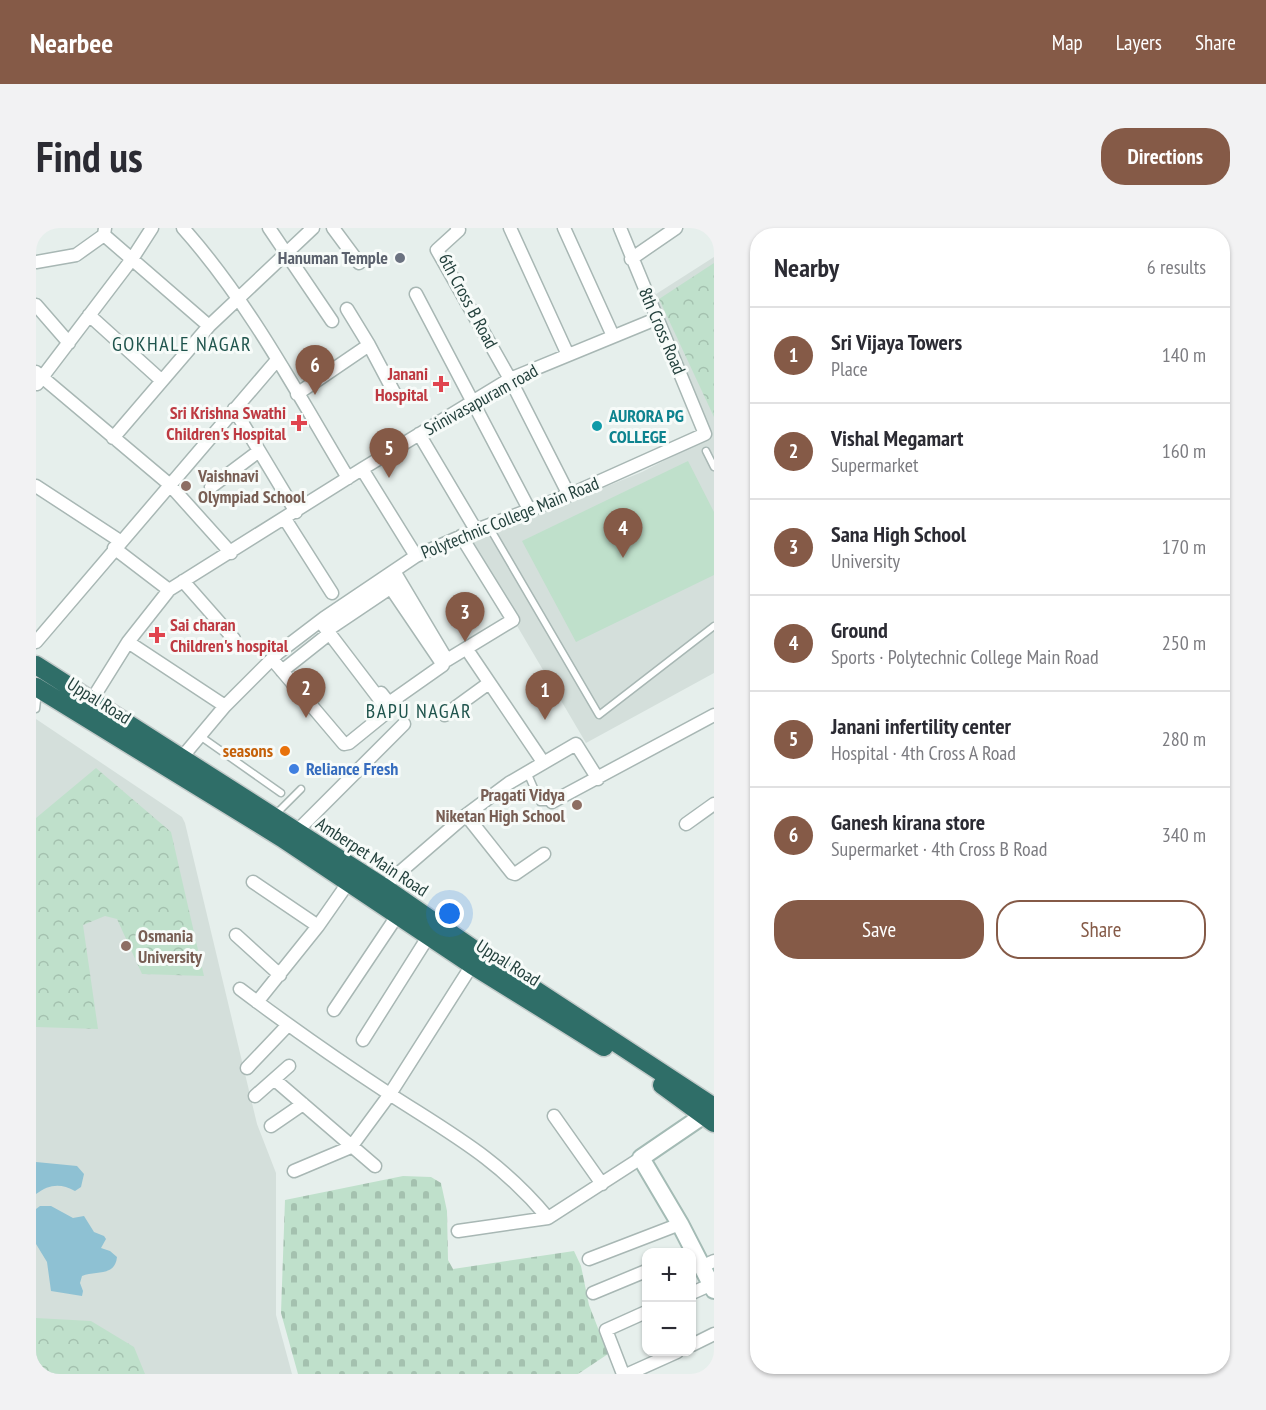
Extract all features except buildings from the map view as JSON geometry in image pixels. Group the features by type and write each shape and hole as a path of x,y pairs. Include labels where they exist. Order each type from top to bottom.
{"highway":[{"name":"Amberpet Main Road","path":"36,665 87,708 176,765 295,832 377,892 711,1115"},
{"name":"Uppal Road","path":"38,688 87,708"},
{"name":"Uppal Road","path":"176,765 348,883 377,892 397,916 428,937 711,1115"}],"street":[{"path":"152,228 132,259 69,343 38,379 169,484 231,553"},
{"path":"183,228 236,298 277,360 348,478"},
{"path":"269,228 332,321"},
{"path":"113,438 209,326 236,298 313,228"},
{"path":"333,228 359,263"},
{"name":"6th Cross B Road","path":"458,228 459,231 437,250 510,380"},
{"path":"510,228 568,355"},
{"path":"564,228 614,336"},
{"name":"8th Cross Road","path":"620,228 631,260 705,434"},
{"path":"631,260 676,228"},
{"path":"36,262 76,255 105,231 132,259 209,326"},
{"path":"416,294 530,511"},
{"path":"36,305 69,343"},
{"path":"347,309 396,396"},
{"path":"89,315 162,381"},
{"name":"Srinivasapuram road","path":"87,708 128,642 169,590 362,469 510,380 656,319"},
{"path":"297,394 369,345"},
{"path":"36,642 277,360"},
{"path":"510,380 569,495"},
{"path":"234,409 259,451 332,593"},
{"path":"419,434 476,530"},
{"name":"Polytechnic College Main Road","path":"176,765 225,706 272,659 326,625 389,579 416,556 488,525 569,495 705,434"},
{"path":"211,487 259,451"},
{"path":"362,469 416,556"},
{"path":"36,486 117,545 169,590"},
{"path":"389,579 447,660 513,620 461,536"},
{"path":"326,625 389,703 443,665 389,579"},
{"path":"183,581 234,639"},
{"path":"272,659 344,744 349,743 386,713 387,709 326,625"},
{"path":"282,671 326,625"},
{"path":"128,642 225,706"},
{"path":"470,654 543,762"},
{"path":"446,715 489,683"},
{"path":"552,802 714,715"},
{"path":"295,832 404,724"},
{"path":"377,892 466,815 527,772 576,744 597,779"},
{"path":"686,824 714,804"},
{"path":"466,815 512,873 516,874 544,854"},
{"path":"253,882 318,926"},
{"path":"257,1002 318,926 348,883"},
{"path":"334,1010 397,916"},
{"path":"236,935 280,975"},
{"path":"363,1040 428,937"},
{"path":"294,1171 351,1148 390,1094 472,965"},
{"path":"240,989 287,1026 482,1152 522,1187 548,1218"},
{"path":"247,1068 287,1026"},
{"path":"255,1096 289,1066"},
{"path":"275,1080 351,1148 375,1166"},
{"path":"271,1126 303,1104"},
{"path":"458,1231 548,1218 711,1115"},
{"path":"554,1116 602,1184"},
{"path":"641,1158 680,1224 691,1248"},
{"path":"589,1259 680,1224"},
{"path":"696,1292 713,1287 708,1263"},
{"path":"593,1293 642,1273"},
{"path":"623,1374 606,1330 642,1314"},
{"path":"696,1343 714,1335"},
{"path":"628,1374 668,1356"}],"lane":[{"path":"706,451 714,467"},
{"path":"488,525 599,715 714,626"},
{"path":"36,709 38,688"},
{"path":"199,736 281,793"},
{"path":"527,772 540,801 552,802"},
{"path":"273,818 301,789"}],"shaded area":[{"path":"714,257 714,673 586,743 466,539 566,503 642,472 712,436 653,296"},
{"name":"Osmania University","path":"36,719 182,817 185,823 257,1124 276,1173 276,1315 292,1374 36,1374"}],"green space":[{"path":"714,263 714,417 659,299"},
{"path":"688,461 714,512 714,575 576,642 522,541"},
{"path":"96,768 171,832 204,976 142,974 117,919 105,916 83,925 98,1029 36,1027 36,818"},
{"path":"403,1176 431,1177 441,1183 447,1211 448,1260 453,1269 574,1251 581,1266 589,1305 608,1354 578,1374 298,1374 281,1313 285,1200"},
{"path":"36,1318 91,1321 134,1347 145,1374 36,1374"}],"water":[{"path":"36,1162 77,1166 84,1174 81,1187 75,1191 55,1186 36,1194"},
{"path":"40,1206 51,1206 73,1218 84,1216 94,1232 106,1239 101,1248 117,1257 113,1268 82,1276 80,1283 82,1296 51,1291 47,1262 36,1244 36,1209"}],"place":[{"name":"Hanuman Temple","path":"400,258"},
{"name":"Janani Hospital","path":"441,384"},
{"name":"Ganesh kirana store","path":"315,395"},
{"name":"Sri Krishna Swathi Children's Hospital","path":"299,423"},
{"name":"AURORA PG COLLEGE","path":"597,426"},
{"name":"Janani infertility center","path":"389,478"},
{"name":"Vaishnavi Olympiad School","path":"186,486"},
{"name":"Ground","path":"623,558"},
{"name":"Sai charan Children's hospital","path":"157,635"},
{"name":"Sana High School","path":"465,642"},
{"name":"Vishal Megamart","path":"306,718"},
{"name":"Sri Vijaya Towers","path":"545,720"},
{"name":"seasons","path":"285,751"},
{"name":"Reliance Fresh","path":"294,769"},
{"name":"Pragati Vidya Niketan High School","path":"577,805"},
{"name":"Osmania University","path":"126,946"}],"district":[{"name":"GOKHALE NAGAR","path":"182,344"},
{"name":"BAPU NAGAR","path":"419,711"}]}
